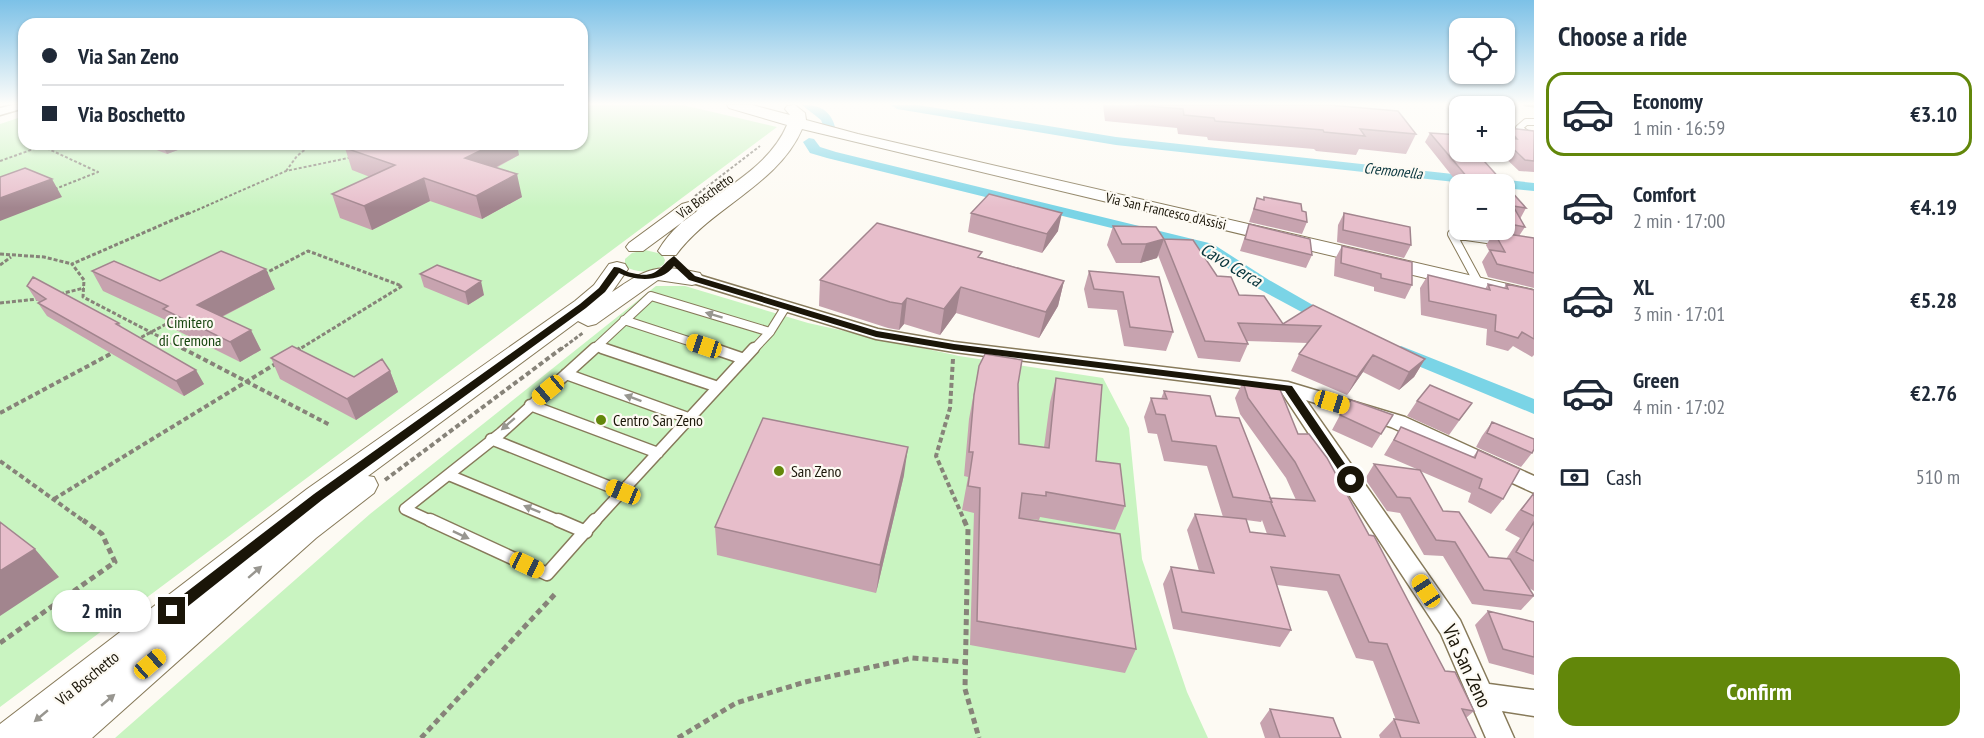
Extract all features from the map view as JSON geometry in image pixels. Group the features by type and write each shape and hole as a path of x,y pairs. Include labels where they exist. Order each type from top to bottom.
{"street":[{"name":"Via Boschetto","path":"14,738 318,497 583,306 602,290 626,258 778,139"},
{"name":"Via Boschetto","path":"63,738 305,529 663,265 676,238 774,159 787,139"},
{"name":"Via San Francesco d'Assisi","path":"868,139 1534,297"},
{"path":"663,265 631,276 626,258 654,246 663,265 692,278 876,334 954,347 1288,388 1398,422 1534,485"},
{"name":"Via San Zeno","path":"1288,388 1451,628 1500,738"},
{"path":"1481,695 1534,703"}],"lane":[{"path":"1479,284 1452,234 1511,243"},
{"path":"771,332 651,296 598,347 451,476 405,509 547,574 688,418 771,332 786,308"},
{"path":"624,320 744,359"},
{"path":"598,347 718,387"},
{"path":"566,374 688,418"},
{"path":"530,405 658,453"},
{"path":"491,439 623,492"},
{"path":"451,476 586,532"}],"path":[{"path":"0,161 31,150"},
{"path":"51,150 98,172 54,189"},
{"path":"286,171 304,150"},
{"path":"0,254 44,257 72,264 286,171 347,160 356,155"},
{"path":"256,278 308,251 402,286 295,352"},
{"path":"0,265 11,256"},
{"path":"72,264 84,280 83,297 330,425"},
{"path":"51,296 84,288"},
{"path":"0,303 19,303 40,298"},
{"path":"131,343 182,316"},
{"path":"954,347 950,408 936,456 945,482 968,529 965,689 980,738"},
{"path":"0,413 121,348"},
{"path":"54,500 285,358"},
{"path":"0,461 102,534 115,562 0,643"},
{"path":"421,738 556,593"},
{"path":"678,738 736,703 805,682 912,658 965,662"}],"green space":[{"name":"Cimitero di Cremona","path":"0,139 18,139 18,150 588,150 588,139 760,139 0,707"},
{"path":"645,250 662,254 664,264 645,271 625,266 625,259 632,253"},
{"name":"San Zeno","path":"656,286 685,286 808,323 959,356 1103,378 1129,428 1142,559 1187,692 1208,738 115,738 370,514"}],"building":[{"path":"1435,139 1449,139 1449,156"},
{"path":"1515,139 1534,139 1534,161 1525,160 1515,150"},
{"path":"351,150 482,150 465,158 517,174 476,196 424,178 364,206 332,194 395,165"},
{"path":"1454,162 1485,162 1496,174 1465,174"},
{"path":"25,168 52,179 0,198 0,177"},
{"path":"989,194 1062,213 1047,234 971,213"},
{"path":"1515,196 1526,208 1515,206"},
{"path":"1264,197 1301,204 1302,211 1306,212 1307,222 1254,209 1257,198 1264,200"},
{"path":"1515,210 1525,227 1515,225"},
{"path":"1344,213 1410,227 1411,245 1343,230"},
{"path":"877,223 982,252 978,257 1064,281 1046,312 961,287 944,309 907,298 902,304 890,302 820,280"},
{"path":"1249,224 1310,239 1312,255 1245,239"},
{"path":"1113,226 1156,227 1164,239 1146,244 1122,244"},
{"path":"1515,235 1534,238 1534,273 1497,264 1490,250 1505,252 1498,240 1515,240"},
{"path":"1164,239 1193,240 1217,276 1231,277 1239,295 1264,296 1283,324 1313,305 1425,359 1409,372 1373,355 1357,377 1299,354 1321,326 1238,323 1248,344 1205,341"},
{"path":"1342,246 1412,262 1412,285 1381,278 1381,274 1341,263"},
{"path":"221,251 266,269 197,305 251,330 230,342 163,309 168,306 92,271 114,261 160,281"},
{"path":"437,265 481,281 465,292 420,274"},
{"path":"1089,271 1159,277 1173,332 1130,327 1123,292 1094,289"},
{"path":"1428,275 1490,290 1488,284 1508,289 1506,284 1534,290 1534,339 1522,332 1518,338 1495,331 1496,315 1429,301"},
{"path":"33,277 119,323 116,324 196,370 176,381 38,303 46,299 27,286"},
{"path":"292,346 354,377 382,359 390,371 347,399 271,358"},
{"path":"985,354 1022,360 1018,384 1019,444 1049,448 1056,378 1102,385 1096,461 1120,464 1125,506 1046,492 1046,496 1022,493 1019,518 1120,534 1136,649 977,621 980,488 968,486 973,452 969,452 974,395 979,366"},
{"path":"1243,382 1279,387 1298,434 1309,434 1327,458 1369,535 1374,536 1445,671 1455,672 1474,711 1462,709 1476,738 1401,738 1394,719 1419,723 1387,644 1369,642 1339,575 1271,567 1291,630 1182,612 1171,567 1214,573 1195,514 1246,519 1250,532 1285,536 1270,498 1315,501 1295,462 1248,398"},
{"path":"1430,385 1472,403 1459,420 1417,401"},
{"path":"1164,391 1210,396 1216,416 1239,418 1272,502 1233,497 1216,446 1172,441 1165,415 1156,414 1151,398 1167,399"},
{"path":"1351,400 1393,415 1381,434 1340,415"},
{"path":"763,418 908,447 880,565 715,527"},
{"path":"1492,422 1534,439 1532,453 1487,433"},
{"path":"1401,427 1475,458 1478,450 1520,469 1503,499 1479,488 1482,479 1394,440"},
{"path":"1374,464 1420,470 1443,511 1459,512 1489,557 1510,559 1534,596 1484,590 1455,542 1436,540 1410,498 1397,497"},
{"path":"1534,493 1534,516 1521,510"},
{"path":"0,522 35,549 0,571"},
{"path":"1534,522 1534,561 1516,552"},
{"path":"1488,611 1534,622 1534,657 1503,649"},
{"path":"1270,709 1333,718 1341,738 1280,738"}],"waterway":[{"name":"Cremonella","path":"1107,139 1534,187"},
{"name":"Cavo Cerca","path":"809,142 815,150 832,155 1207,247 1263,284 1330,320"},
{"name":"Cavo Cerca","path":"1401,352 1534,407"}],"place":[{"name":"Centro San Zeno","path":"601,420"},
{"name":"San Zeno","path":"779,471"}],"route":[{"path":"172,611 318,497 583,306 602,290 617,269 631,276 650,276 666,271 674,263 674,259 678,267 692,278 820,319 876,334 954,347 1288,388 1351,480"}]}
